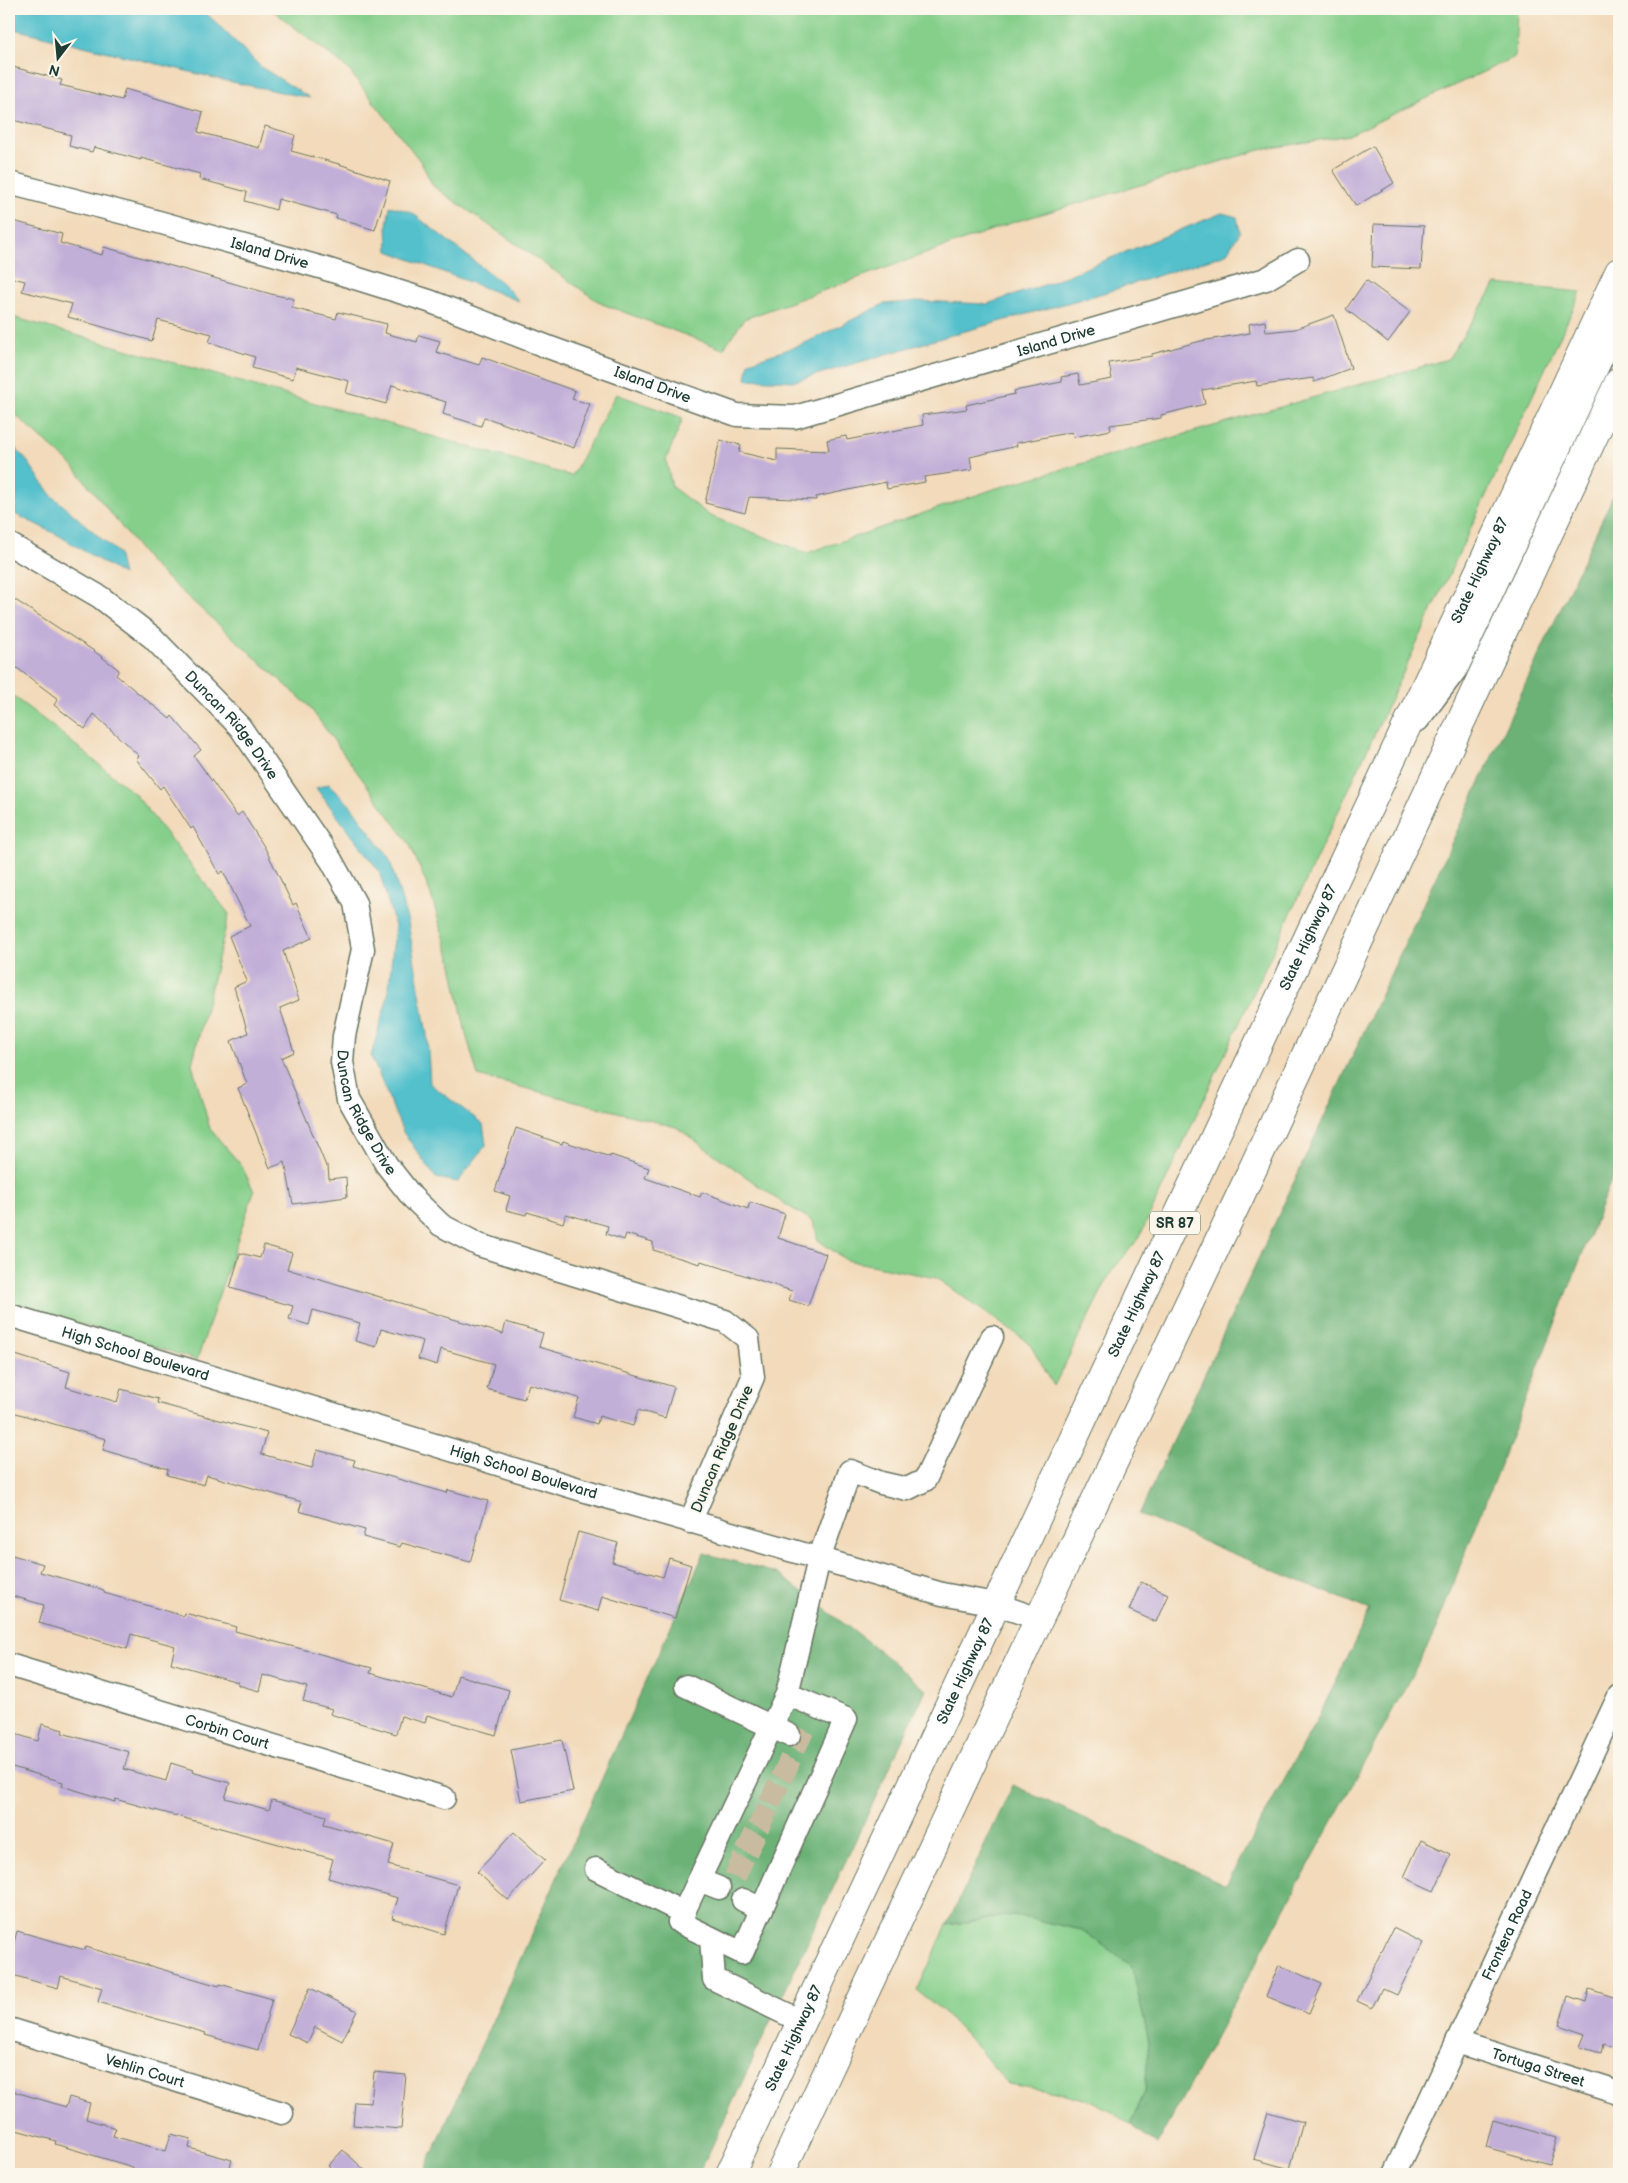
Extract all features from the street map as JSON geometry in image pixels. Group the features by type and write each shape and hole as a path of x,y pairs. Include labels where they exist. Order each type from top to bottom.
{"highway":[{"name":"State Highway 87","path":"730,2174 1619,272"},
{"name":"SR 87","path":"780,2174 1039,1619 1242,1194 1619,382"}],"street":[{"name":"Island Drive","path":"9,183 286,258 429,301 548,347 737,415 795,417 1266,279 1298,260"},
{"path":"1396,749 1457,668 1619,320"},
{"name":"Duncan Ridge Drive","path":"9,544 100,597 152,637 240,727 331,860 355,903 363,949 344,1036 342,1062 349,1099 386,1164 412,1197 441,1225 478,1245 725,1321 748,1339 753,1377 690,1522"},
{"name":"High School Boulevard","path":"9,1315 690,1522 942,1594 995,1604 1039,1619"},
{"path":"787,1694 846,1719 823,1750 753,1904 742,1953 679,1922 684,1913 709,1884 780,1730 787,1694 819,1559 850,1471 881,1483 907,1489 925,1480 992,1337"},
{"name":"Corbin Court","path":"9,1665 444,1798"},
{"path":"686,1686 780,1730"},
{"name":"Frontera Road","path":"1395,2174 1619,1696"},
{"path":"596,1869 684,1913"},
{"path":"711,1938 714,1979 801,2021"},
{"name":"Vehlin Court","path":"9,2029 282,2113"},
{"name":"Tortuga Street","path":"1456,2042 1619,2093"}],"green space":[{"path":"271,9 1517,9 1515,57 1349,135 1260,150 1011,223 744,319 723,349 602,304 433,186 421,162 347,68"},
{"path":"1496,284 1581,292 1139,1238 1111,1272 1054,1386 1029,1343 936,1278 846,1260 818,1240 813,1221 780,1201 676,1127 478,1076 466,1034 451,960 430,892 409,843 308,705 150,563 74,467 9,409 9,316 572,476 616,394 683,418 666,460 672,487 710,516 807,553 997,488 1448,359"},
{"path":"1619,483 1619,1160 1433,1636 1157,2145 1130,2124 1145,2092 1149,2042 1132,1966 1082,1930 1013,1915 947,1925 1013,1785 1226,1885 1321,1712 1370,1610 1139,1515"},
{"path":"9,693 135,794 229,914 192,1064 210,1129 241,1165 254,1191 197,1360 9,1302"},
{"path":"704,1553 779,1574 877,1649 926,1690 699,2174 423,2174"},
{"path":"1013,1915 1082,1930 1132,1966 1149,2042 1145,2092 1130,2124 1095,2102 1061,2093 1008,2084 954,2023 917,1991 947,1925"}],"water":[{"path":"9,9 202,9 261,67 310,98 227,81 10,28"},
{"path":"390,206 411,212 502,283 519,301 388,251 387,225"},
{"path":"1222,213 1237,217 1240,232 1226,254 1107,292 795,381 746,379 749,362 801,345 884,304 918,301 987,304 1044,285"},
{"path":"9,441 28,462 51,495 118,553 123,575 58,535 9,511"},
{"path":"329,784 351,806 389,858 408,922 427,1035 430,1084 483,1124 486,1145 458,1182 436,1178 403,1132 371,1056 388,996 395,926 379,871 316,788"}],"building":[{"path":"9,66 62,80 60,85 122,100 125,89 203,112 198,132 259,148 265,126 295,135 291,151 390,181 375,230 336,218 337,215 278,199 276,210 245,201 247,192 199,179 200,174 94,147 92,152 69,146 71,135 9,119"},
{"path":"1373,146 1394,183 1356,206 1333,170"},
{"path":"9,220 62,234 60,243 102,255 104,247 294,299 292,308 336,319 338,312 387,324 385,333 417,342 419,335 440,341 436,352 479,365 482,357 575,391 572,399 590,404 574,448 484,417 481,426 443,414 446,402 392,385 386,404 346,393 349,381 296,367 293,379 252,368 255,357 209,342 212,334 158,320 152,341 68,317 72,304 22,291 25,281 9,277"},
{"path":"1374,224 1424,226 1421,269 1372,267"},
{"path":"1366,280 1410,312 1388,342 1346,309"},
{"path":"1334,315 1351,368 1314,382 1313,378 1257,386 1256,381 1202,390 1205,404 1161,415 1161,418 1110,425 1111,430 1073,437 1072,432 1016,443 1017,446 970,457 972,470 924,477 925,482 887,489 886,482 816,497 816,500 749,497 745,513 705,503 720,440 741,445 739,452 777,461 777,449 829,451 827,440 846,436 847,440 923,425 922,415 967,409 966,405 1015,394 1014,391 1062,382 1061,377 1078,374 1080,385 1112,379 1109,363 1152,356 1152,354 1201,341 1250,333 1249,324 1265,321 1266,332 1295,329"},
{"path":"9,596 94,651 119,670 116,675 170,719 172,716 201,750 194,756 237,816 242,812 265,848 293,905 296,903 312,938 283,951 299,1000 280,1008 294,1052 281,1058 326,1166 328,1166 329,1179 346,1177 347,1197 293,1204 285,1162 270,1168 238,1088 247,1084 231,1041 248,1033 234,987 247,981 229,936 250,926 223,871 219,874 193,827 191,829 163,786 160,789 136,759 139,756 94,714 85,729 54,705 58,699 9,662"},
{"path":"516,1128 562,1144 563,1141 649,1168 645,1178 700,1197 702,1192 748,1209 750,1202 785,1214 778,1238 826,1254 808,1306 789,1300 792,1291 701,1261 700,1264 653,1250 653,1242 626,1234 624,1240 606,1234 608,1226 566,1214 563,1223 527,1212 526,1215 506,1210 510,1196 495,1191"},
{"path":"264,1245 292,1253 287,1269 503,1334 506,1322 543,1333 539,1347 674,1387 665,1418 638,1410 633,1426 599,1416 597,1424 573,1417 579,1398 529,1384 524,1399 487,1389 494,1364 441,1349 437,1365 418,1359 423,1341 381,1329 376,1347 355,1341 360,1323 313,1310 309,1325 289,1319 293,1306 230,1288 240,1253 260,1258"},
{"path":"9,1353 70,1372 66,1387 117,1402 121,1389 158,1399 157,1403 267,1433 261,1454 312,1468 317,1450 355,1460 353,1466 447,1493 448,1490 488,1501 470,1562 402,1543 400,1547 363,1537 365,1530 299,1511 302,1502 207,1475 204,1485 167,1475 168,1469 103,1450 106,1439 9,1411"},
{"path":"578,1532 618,1543 612,1562 663,1577 669,1558 691,1565 675,1618 602,1596 598,1611 559,1600"},
{"path":"9,1554 43,1564 40,1572 104,1590 104,1593 184,1616 185,1613 236,1627 235,1631 372,1668 370,1673 452,1697 458,1675 509,1690 496,1735 427,1715 425,1723 401,1716 396,1734 330,1714 332,1709 303,1701 307,1687 263,1675 259,1691 238,1685 238,1682 171,1663 175,1646 131,1634 127,1649 39,1623 44,1605 9,1595"},
{"path":"1141,1582 1168,1594 1156,1622 1129,1610"},
{"path":"42,1724 63,1730 62,1733 129,1752 124,1769 166,1781 171,1763 193,1770 192,1772 230,1783 225,1798 269,1810 272,1800 326,1816 324,1824 394,1844 388,1865 458,1885 444,1934 392,1918 398,1898 328,1878 333,1859 115,1799 115,1802 62,1786 63,1782 9,1766 9,1732 38,1741"},
{"path":"562,1740 573,1791 521,1801 511,1750"},
{"path":"514,1832 545,1860 508,1900 477,1872"},
{"path":"1421,1840 1451,1854 1434,1891 1404,1877"},
{"path":"1393,1928 1423,1943 1397,1995 1382,1988 1372,2008 1357,2001"},
{"path":"17,1931 85,1950 86,1947 219,1986 220,1984 272,1999 258,2050 98,2002 102,1988 61,1976 58,1988 9,1974 9,1961"},
{"path":"1279,1965 1322,1984 1309,2014 1266,1996"},
{"path":"310,1988 357,2011 342,2041 315,2027 308,2043 288,2034"},
{"path":"1589,1989 1619,1999 1619,2049 1603,2044 1601,2053 1580,2047 1585,2034 1559,2025 1568,1996 1586,2002"},
{"path":"374,2072 406,2075 401,2129 353,2125 355,2102 371,2103"},
{"path":"9,2090 66,2107 69,2097 90,2103 86,2119 116,2128 113,2136 166,2151 171,2134 191,2139 189,2148 232,2160 228,2174 131,2174 133,2167 55,2144 56,2141 9,2128"},
{"path":"1268,2112 1303,2122 1290,2169 1254,2159"},
{"path":"1493,2120 1557,2138 1549,2165 1486,2147"},
{"path":"343,2150 369,2174 337,2174 328,2166"}],"tunnel":[{"path":"789,1735 815,1747"},
{"path":"776,1764 802,1776"},
{"path":"764,1789 790,1801"},
{"path":"753,1813 780,1826"},
{"path":"741,1838 767,1850"},
{"path":"729,1863 756,1875"}]}
